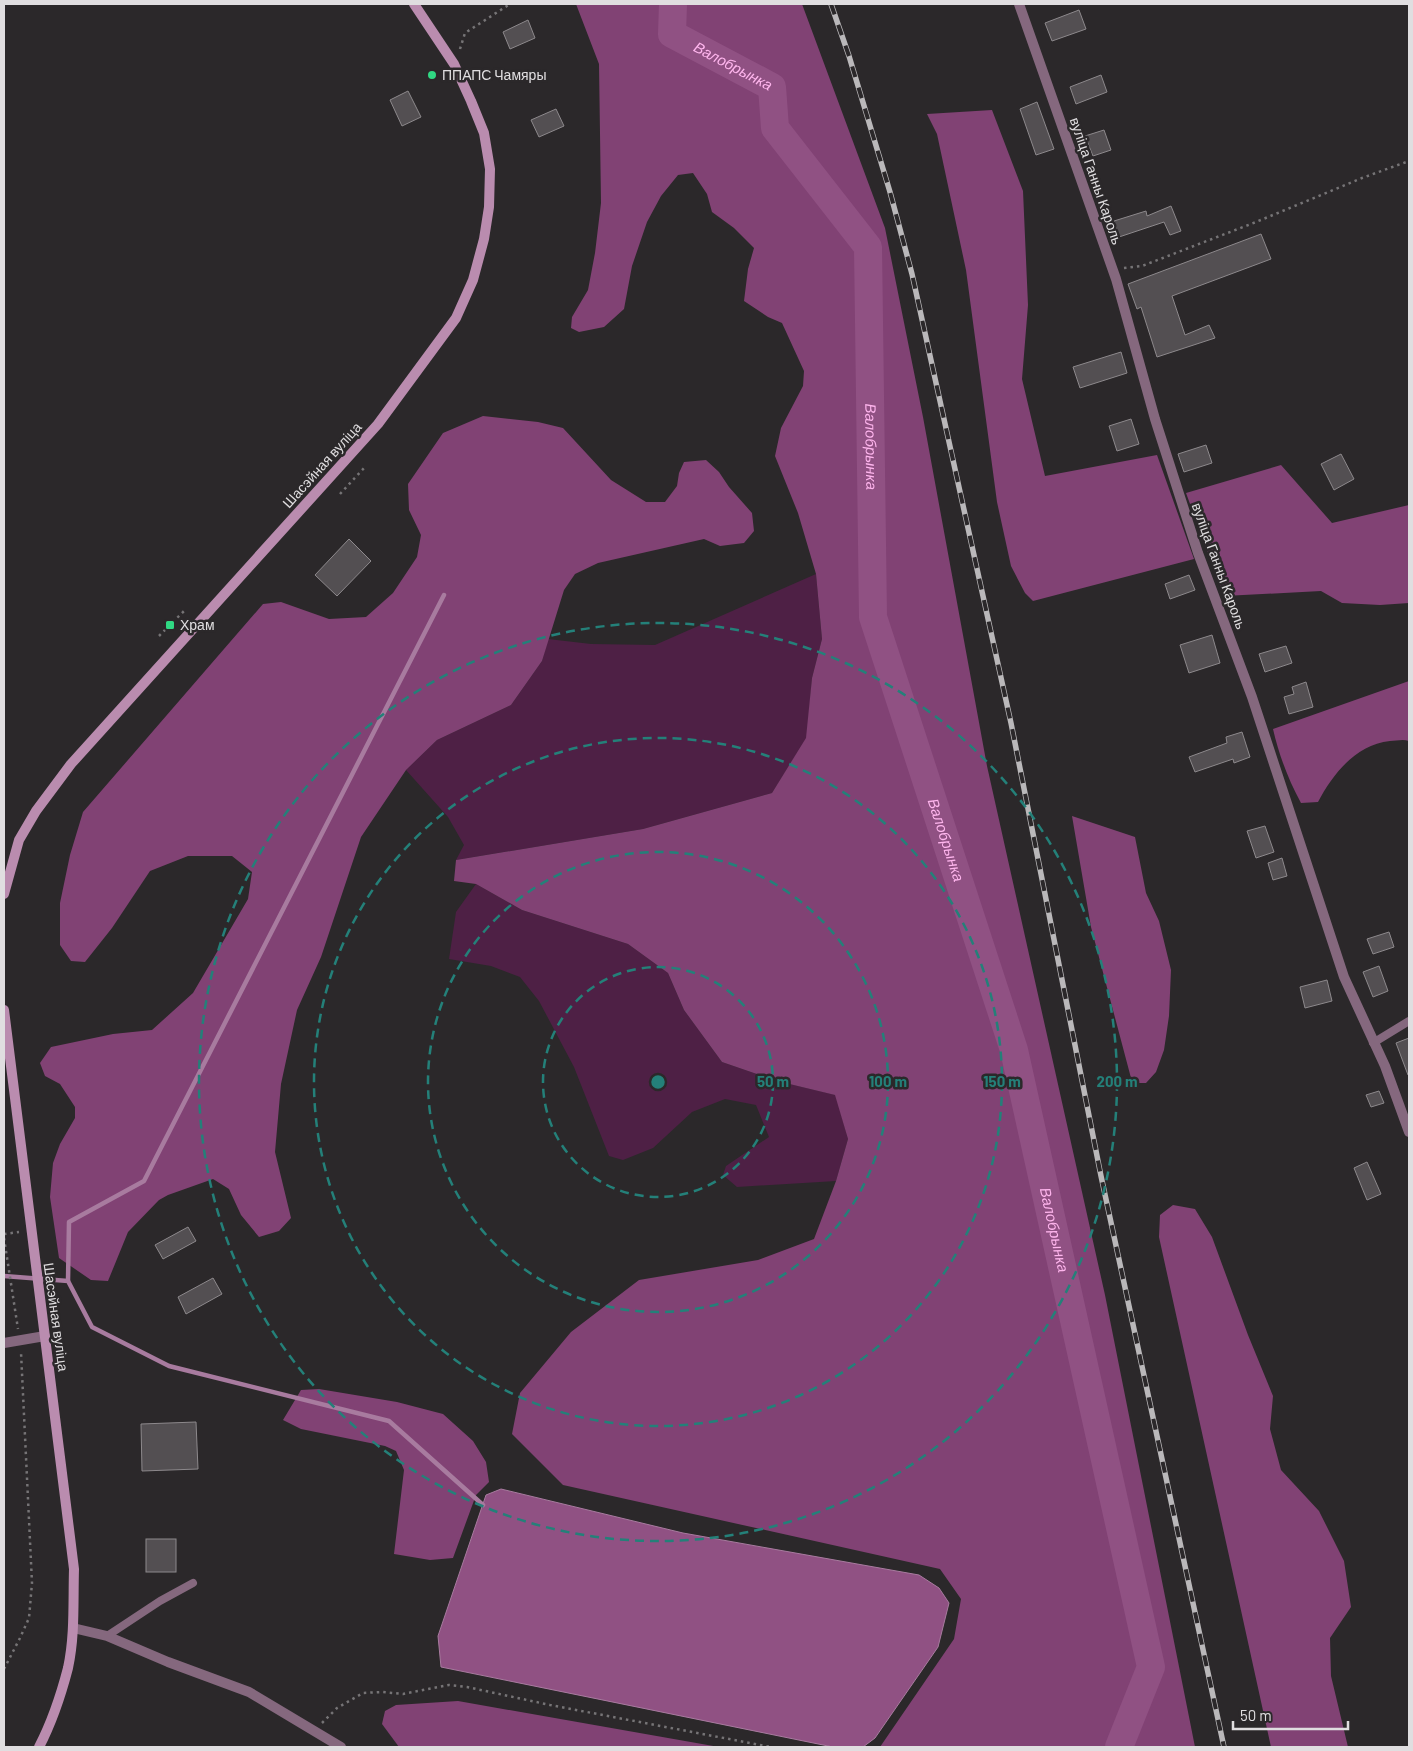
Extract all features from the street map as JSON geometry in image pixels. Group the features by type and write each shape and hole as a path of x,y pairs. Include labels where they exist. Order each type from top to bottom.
{"main road":[{"name":"Шасэйная вуліца","path":"4,894 8,861 36,811 71,764 378,424 456,318 472,280 484,239 489,206 490,169 484,133 454,64 414,4"},
{"name":"Шасэйная вуліца","path":"4,1010 74,1569 73,1628 68,1667 50,1726 40,1747"}],"street":[{"name":"вуліца Ганны Кароль","path":"1019,4 1112,270 1198,553 1252,697 1344,977 1385,1066 1409,1132"},
{"path":"4,1343 45,1333"},
{"path":"73,1628 107,1636 168,1662 249,1692 341,1747"}],"lane":[{"path":"1373,1043 1409,1021"},
{"path":"107,1636 160,1600 193,1583"}],"path":[{"path":"454,64 465,33 510,4"},
{"path":"1112,270 1142,266 1409,161"},
{"path":"340,494 364,468"},
{"path":"159,636 184,611"},
{"path":"4,1234 31,1230"},
{"path":"4,1238 20,1339 32,1583 29,1618 4,1669"},
{"path":"314,1731 337,1708 363,1693 403,1694 450,1685 771,1747"}],"shaded area":[{"path":"576,4 802,4 885,228 923,417 987,766 1105,1295 1195,1747 880,1747 954,1639 961,1599 940,1569 563,1485 512,1434 520,1393 571,1332 639,1280 758,1260 814,1239 836,1181 848,1139 835,1095 777,1081 722,1062 684,1010 668,973 628,944 522,910 476,884 454,881 456,860 643,829 772,793 806,738 812,678 822,639 816,574 798,513 775,456 781,428 803,386 804,371 782,323 768,317 744,301 748,269 754,248 734,228 712,212 707,194 693,173 678,175 661,196 647,222 632,266 624,309 604,327 579,332 571,328 572,317 588,290 601,203 599,64"},
{"path":"992,110 1023,191 1028,305 1022,379 1045,476 1157,455 1194,559 1033,601 1025,593 1011,566 997,502 966,270 937,134 927,114"},
{"path":"483,416 538,422 563,428 611,480 646,502 665,502 677,486 679,473 684,462 706,460 719,472 729,487 752,513 754,531 744,543 720,546 704,539 598,563 575,574 564,590 542,661 511,705 437,740 406,770 361,837 321,957 297,1010 281,1084 275,1152 291,1218 279,1231 259,1237 241,1215 229,1189 213,1179 159,1200 128,1232 108,1281 91,1280 59,1258 50,1197 53,1163 60,1144 75,1118 75,1107 60,1084 45,1076 40,1063 51,1047 113,1034 152,1030 193,993 248,899 252,872 232,856 188,856 150,871 112,928 85,962 71,961 60,945 60,903 70,855 83,812 263,604 281,602 329,619 366,617 393,593 417,557 421,535 409,510 408,484 443,433"},
{"path":"1281,465 1332,523 1409,505 1409,603 1380,605 1342,603 1321,591 1224,596 1186,493"},
{"path":"816,574 822,639 812,678 807,738 772,793 643,829 456,860 464,845 448,817 406,770 437,740 511,705 542,661 548,639 591,644 655,645"},
{"path":"1409,681 1409,741 1390,741 1366,748 1338,771 1318,802 1301,803 1284,767 1273,729"},
{"path":"1072,816 1135,837 1146,893 1159,921 1171,970 1169,1016 1164,1050 1156,1072 1146,1083 1138,1083 1131,1078 1091,927"},
{"path":"476,884 522,910 628,944 668,973 684,1010 722,1062 777,1081 836,1095 848,1139 836,1181 737,1187 723,1175 726,1166 769,1137 756,1105 725,1099 692,1112 653,1148 623,1160 609,1156 574,1067 539,1001 520,977 491,966 449,959 456,912"},
{"path":"1173,1205 1195,1209 1212,1237 1273,1396 1270,1429 1281,1470 1319,1511 1344,1561 1351,1607 1330,1638 1331,1676 1348,1747 1271,1747 1159,1237 1160,1215"},
{"path":"319,1389 397,1402 443,1414 473,1441 486,1462 489,1482 476,1495 453,1558 430,1560 394,1554 404,1470 396,1451 385,1446 301,1429 283,1420 301,1390"},
{"path":"501,1489 683,1533 919,1575 939,1588 949,1603 938,1647 875,1738 863,1747 833,1747 441,1667 438,1636 486,1495"},
{"path":"458,1701 719,1747 399,1747 382,1724 385,1711 396,1705"}],"building":[{"path":"1079,10 1086,29 1052,41 1045,23"},
{"path":"528,20 535,38 510,49 503,32"},
{"path":"1101,75 1107,92 1076,104 1070,87"},
{"path":"408,91 421,117 402,126 390,100"},
{"path":"1037,102 1054,149 1036,155 1020,109"},
{"path":"556,109 564,126 539,137 531,120"},
{"path":"1104,130 1111,150 1093,156 1085,136"},
{"path":"1171,206 1181,231 1170,235 1164,222 1119,237 1114,221 1146,211 1147,216"},
{"path":"1261,234 1271,259 1172,296 1185,335 1209,325 1215,338 1157,357 1141,307 1137,309 1128,284"},
{"path":"1121,352 1127,373 1080,388 1073,367"},
{"path":"1131,419 1139,444 1117,451 1109,426"},
{"path":"1206,445 1212,463 1184,472 1178,454"},
{"path":"1341,454 1354,479 1334,490 1321,464"},
{"path":"349,539 371,561 337,596 315,575"},
{"path":"1189,575 1195,590 1170,599 1165,584"},
{"path":"1212,635 1220,663 1189,673 1180,645"},
{"path":"1286,646 1292,663 1265,672 1259,654"},
{"path":"1306,682 1313,707 1289,714 1284,697 1294,694 1292,687"},
{"path":"1242,732 1250,757 1234,763 1233,759 1195,772 1189,757 1227,743 1226,737"},
{"path":"1265,826 1274,852 1256,858 1247,831"},
{"path":"1282,858 1287,876 1273,880 1268,863"},
{"path":"1389,932 1394,947 1373,954 1367,939"},
{"path":"1379,966 1388,991 1373,997 1363,972"},
{"path":"1327,980 1332,1001 1305,1008 1300,987"},
{"path":"1409,1038 1409,1075 1408,1075 1396,1043"},
{"path":"1379,1091 1384,1103 1371,1107 1366,1095"},
{"path":"1367,1162 1381,1194 1367,1200 1354,1168"},
{"path":"188,1227 196,1241 163,1259 155,1245"},
{"path":"213,1278 222,1294 186,1314 178,1297"},
{"path":"196,1422 198,1469 142,1471 141,1424"},
{"path":"146,1539 176,1539 176,1572 146,1572"}],"waterway":[{"name":"Валобрынка","path":"673,4 672,34 772,87 775,128 868,247 873,617 1014,1050 1151,1667 1119,1747"},
{"path":"68,1281 69,1222 144,1181 444,595"},
{"path":"4,1276 68,1281 92,1327 169,1366 389,1421 483,1505"}],"railway":[{"path":"831,4 849,56 890,192 912,274 1011,723 1101,1176 1224,1747"}],"place":[{"name":"ППАПС Чамяры","path":"432,75"},
{"name":"Храм","path":"170,625"}]}
